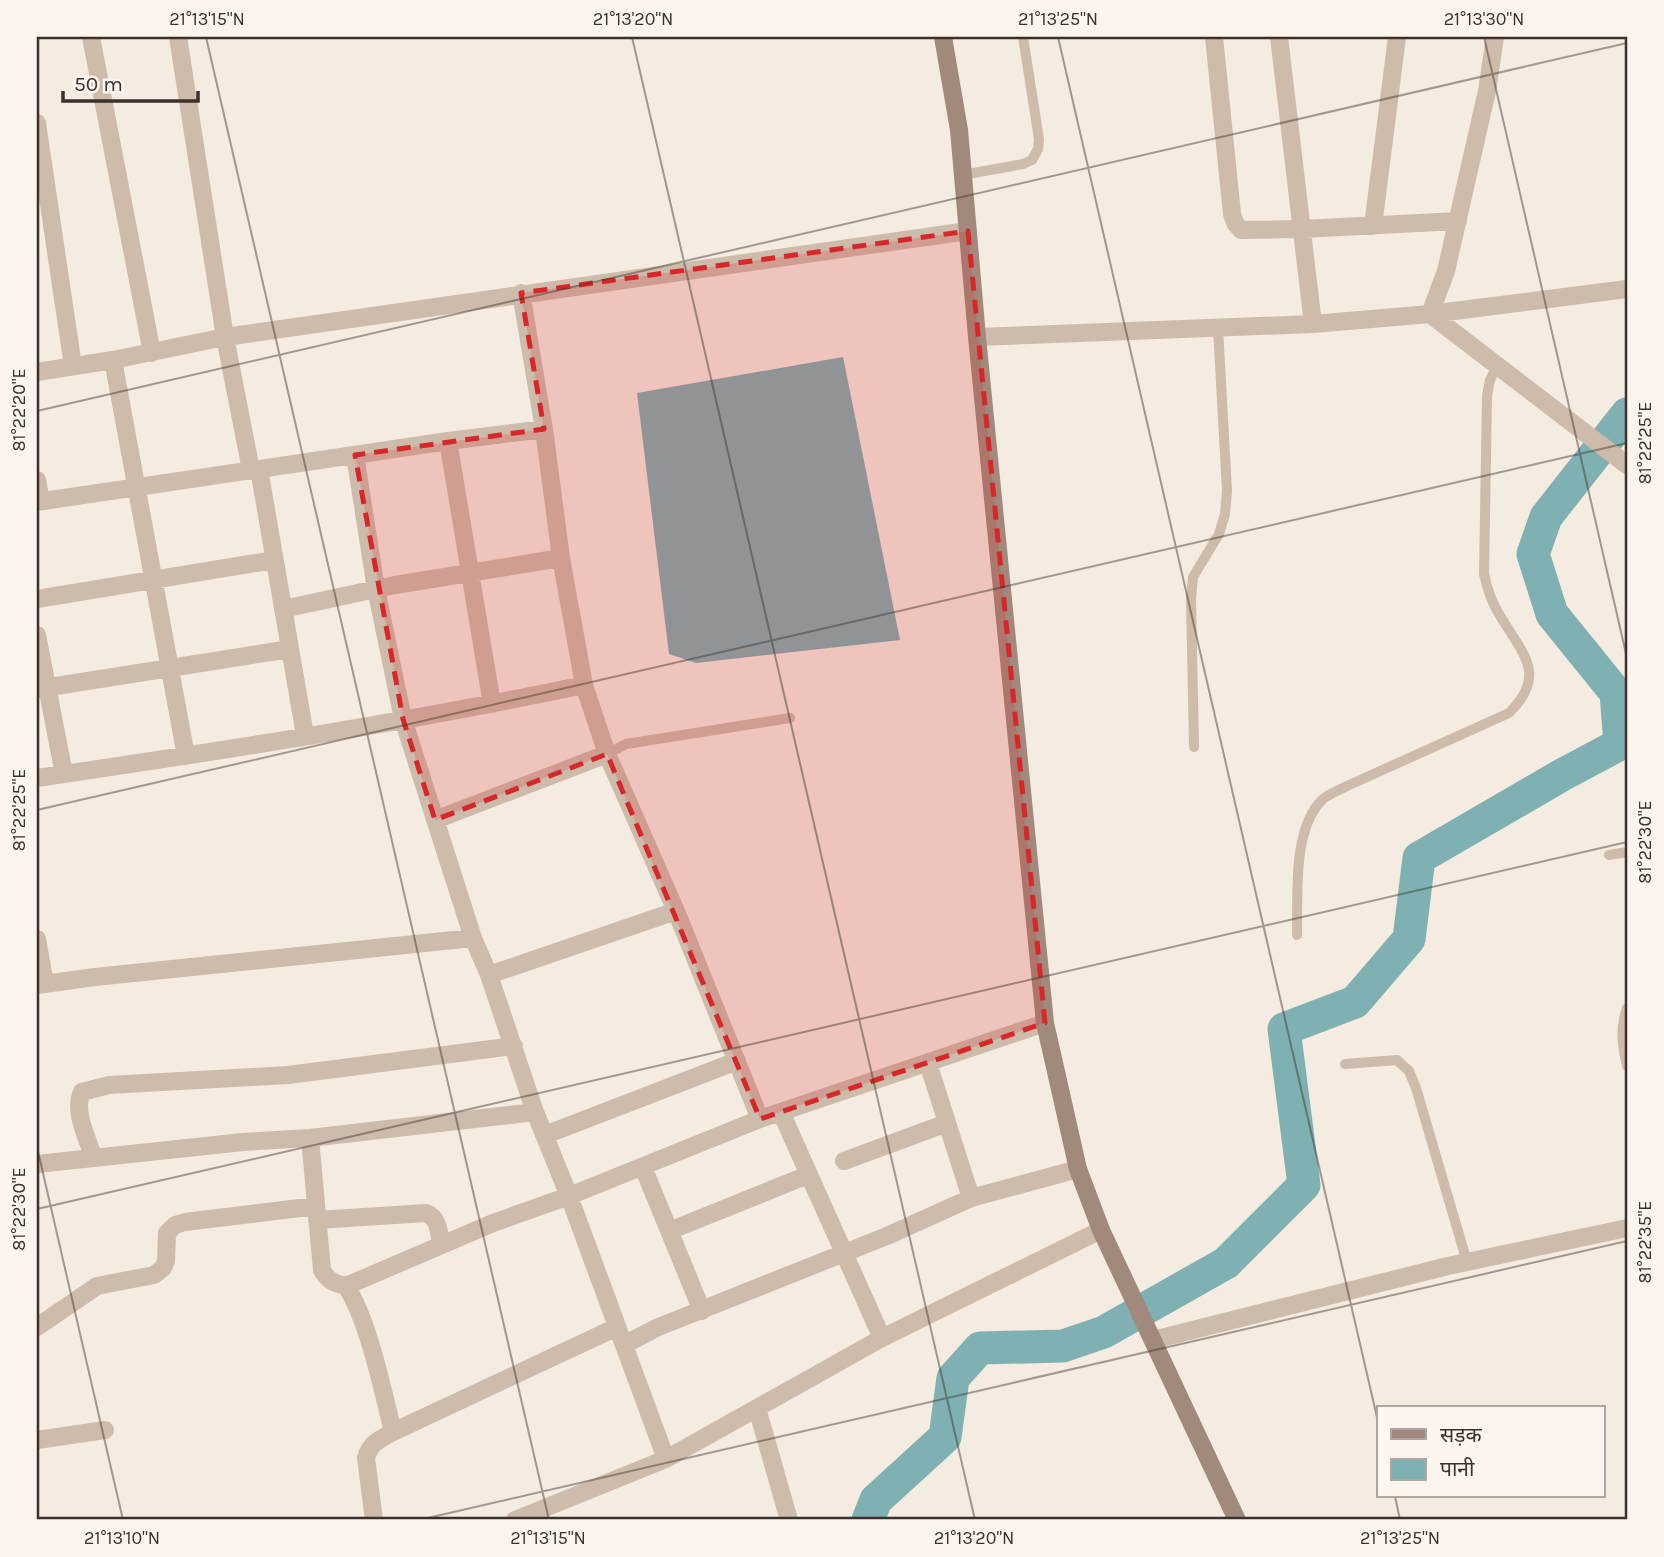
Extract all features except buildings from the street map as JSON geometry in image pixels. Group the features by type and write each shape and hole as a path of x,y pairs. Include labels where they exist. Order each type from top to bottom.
{"main road":[{"path":"943,37 959,130 1045,1023 1078,1169 1101,1230 1237,1520"}],"street":[{"path":"91,37 152,353"},
{"path":"178,37 225,337 274,559 305,735"},
{"path":"1214,37 1235,223 1241,230 1458,221"},
{"path":"1279,37 1312,324"},
{"path":"1373,226 1397,37"},
{"path":"1430,314 1446,271 1458,221 1487,91 1495,37"},
{"path":"37,123 74,366"},
{"path":"37,372 152,353 225,337 968,231"},
{"path":"977,337 1312,324 1430,314 1627,289"},
{"path":"521,293 544,429 561,558 584,685 607,754 676,911 761,1119"},
{"path":"1430,314 1621,460"},
{"path":"113,360 186,756"},
{"path":"37,480 39,502 544,429"},
{"path":"448,441 492,704"},
{"path":"355,455 376,589 403,719 473,938 489,975 535,1112 569,1196 666,1459"},
{"path":"283,609 376,589 561,558"},
{"path":"37,599 274,559"},
{"path":"37,635 42,688 64,774"},
{"path":"42,688 290,649"},
{"path":"37,778 186,756 492,704 584,685"},
{"path":"435,820 607,754"},
{"path":"489,975 676,911"},
{"path":"37,939 41,985 473,938"},
{"path":"310,1138 322,1269 332,1282 346,1286 493,1223 569,1196 761,1119 1045,1023"},
{"path":"93,1156 78,1101 82,1092 91,1088 288,1075 514,1046"},
{"path":"545,1135 737,1061"},
{"path":"928,1063 971,1198"},
{"path":"37,1164 93,1156 310,1138 535,1112"},
{"path":"781,1112 882,1338"},
{"path":"844,1161 947,1123"},
{"path":"643,1167 702,1311"},
{"path":"624,1345 656,1328 843,1254 971,1198 1078,1169"},
{"path":"669,1231 808,1175"},
{"path":"37,1327 97,1286 155,1275 166,1261 167,1233 175,1225 185,1222 317,1213 426,1213 432,1215 437,1222 441,1245"},
{"path":"1153,1340 1467,1262 1627,1228"},
{"path":"515,1520 666,1459 882,1338 1101,1230"},
{"path":"346,1286 363,1325 393,1432"},
{"path":"374,1520 366,1458 368,1448 375,1442 617,1326"},
{"path":"757,1408 789,1520"},
{"path":"37,1440 105,1430"}],"lane":[{"path":"963,176 1023,164 1032,160 1038,149 1039,139 1023,37"},
{"path":"1194,747 1191,599 1193,577 1219,534 1226,514 1218,328"},
{"path":"1297,935 1300,856 1307,821 1323,799 1509,713 1523,699 1530,681 1530,665 1489,595 1484,574 1487,396 1490,380 1497,366"},
{"path":"607,754 626,744 790,718"},
{"path":"1609,855 1627,852"},
{"path":"1627,1008 1621,1027 1627,1066"},
{"path":"1345,1064 1397,1060 1409,1072 1467,1262"}],"highlighted area":[{"path":"968,231 1045,1023 760,1119 607,754 435,820 403,719 355,455 544,429 521,293"}],"water":[{"path":"843,357 900,640 696,663 669,654 637,393"}],"waterway":[{"path":"868,1520 876,1500 945,1437 953,1378 980,1348 1063,1346 1104,1332 1226,1263 1304,1185 1284,1029 1355,1002 1409,939 1419,858 1620,744 1616,693 1552,614 1533,554 1546,517 1627,414"}]}
